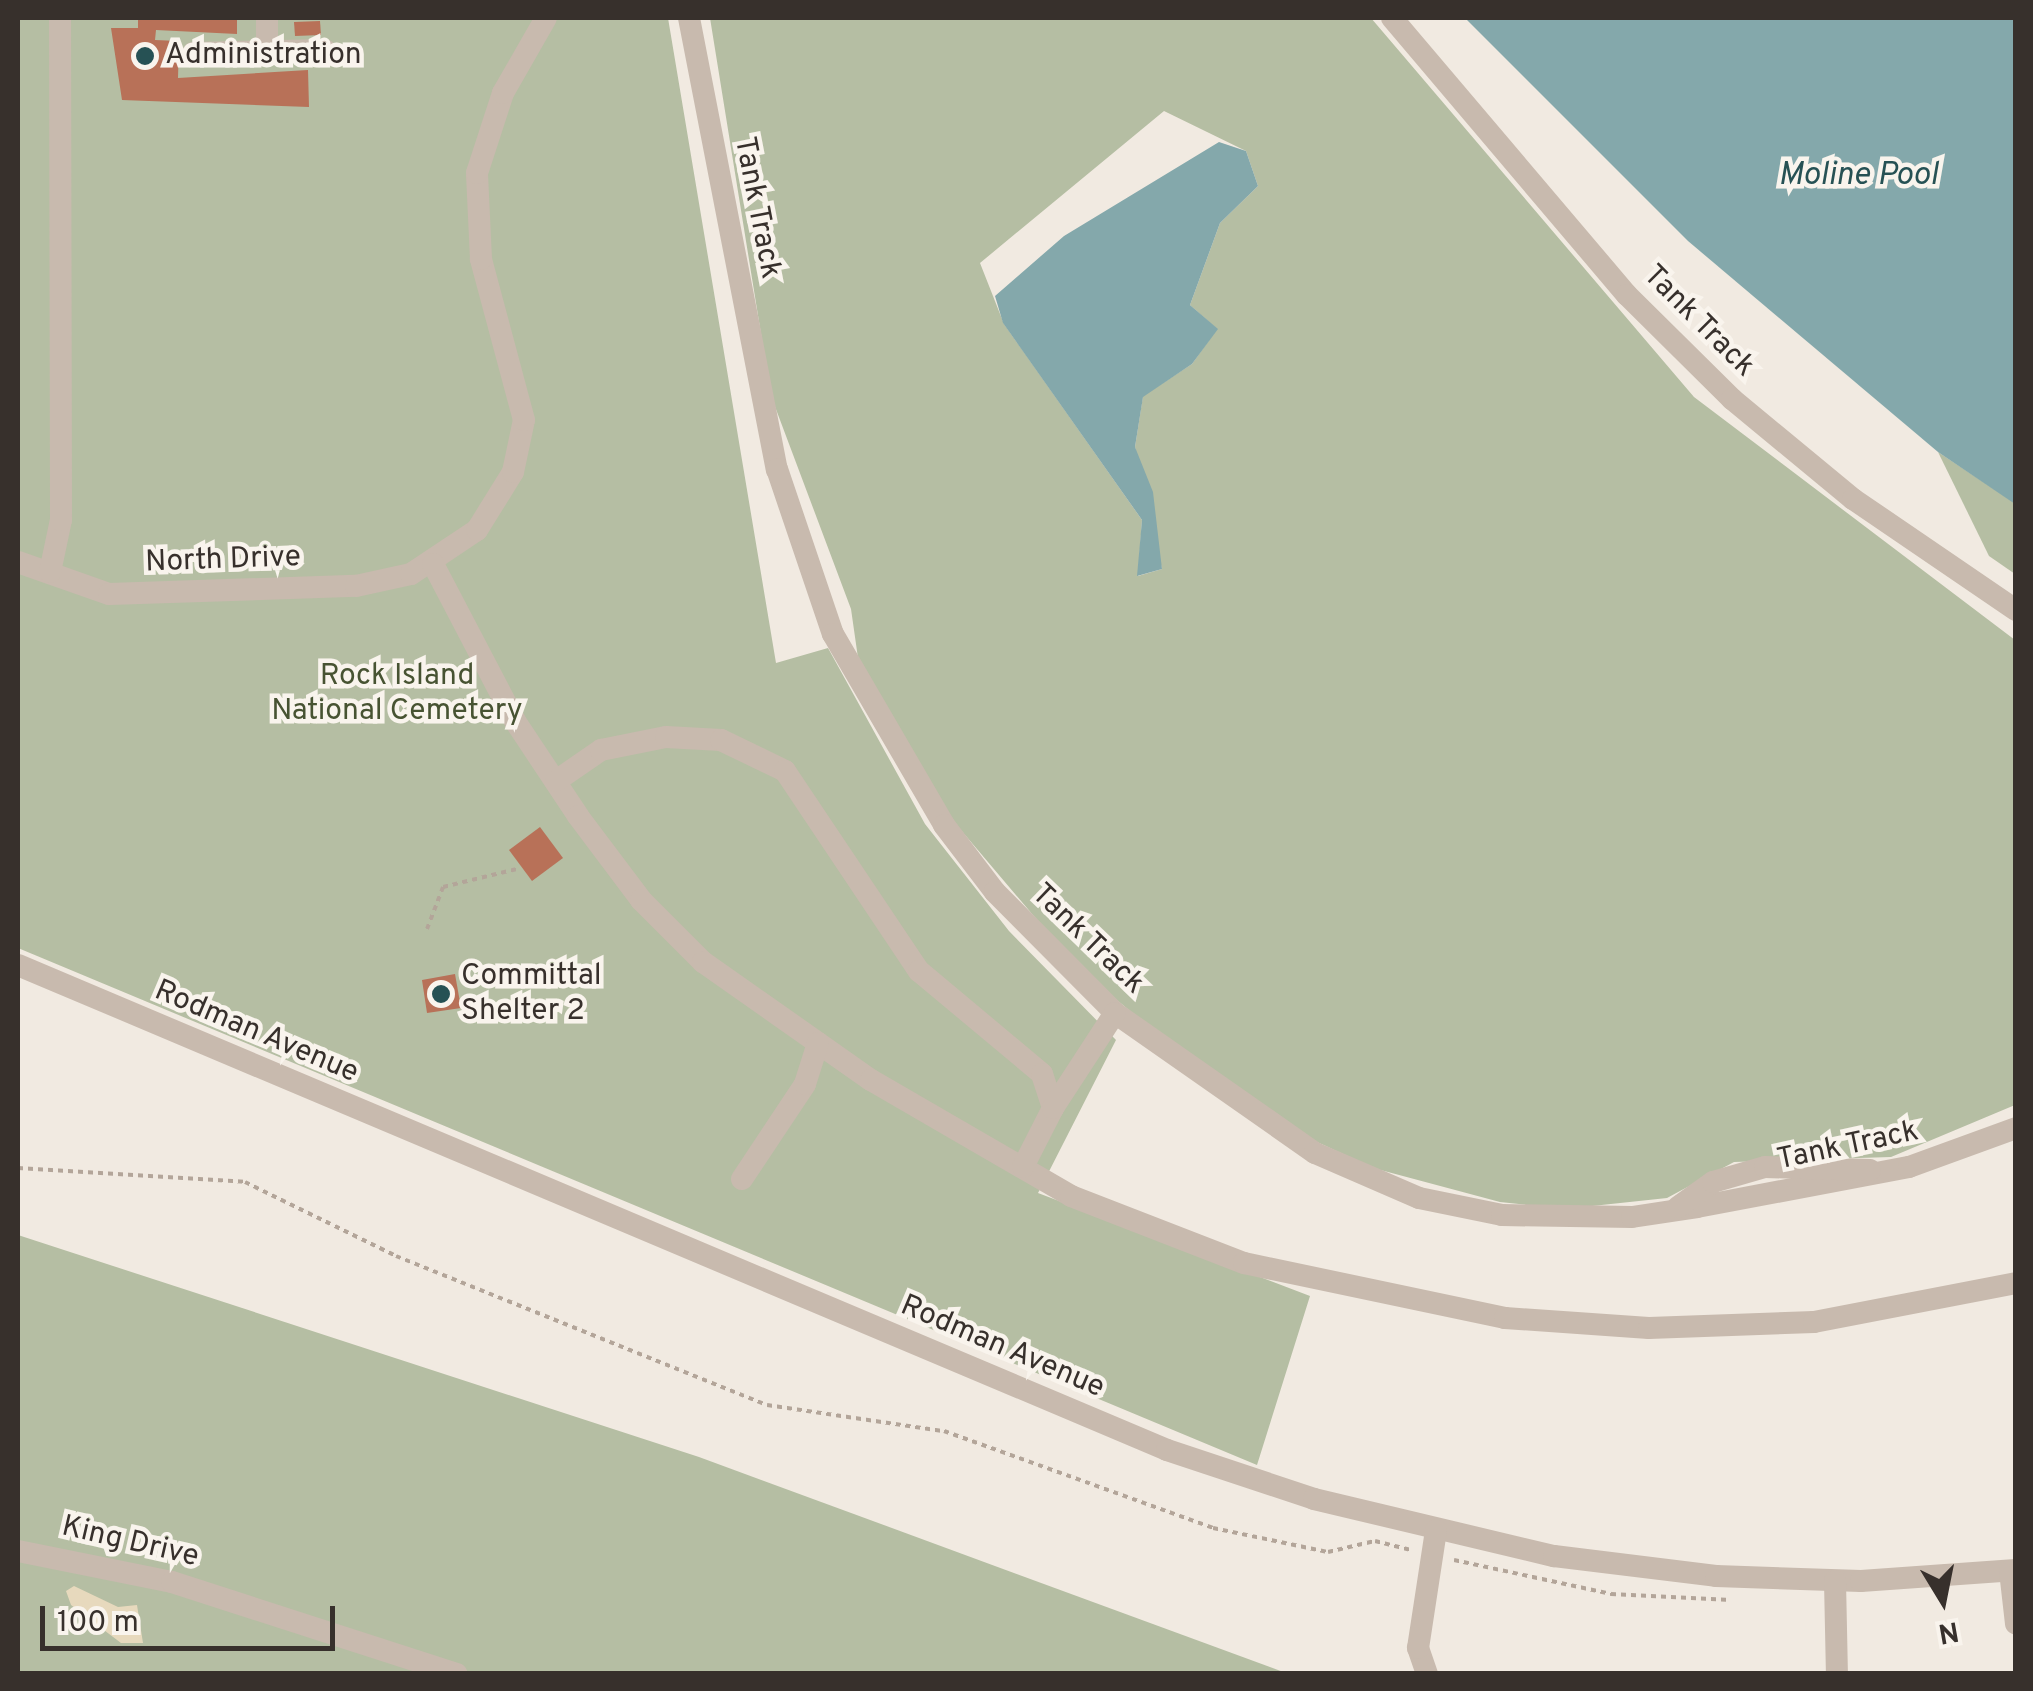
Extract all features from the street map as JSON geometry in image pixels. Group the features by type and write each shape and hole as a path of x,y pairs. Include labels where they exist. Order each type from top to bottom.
{"street":[{"path":"50,572 61,520 60,18"},
{"path":"267,18 267,51"},
{"path":"546,18 497,106 476,188 480,258 517,372 522,441 490,515 433,564 556,781 653,912 703,962 818,1043 1071,1196 1244,1263 1505,1318 1649,1328 1814,1322 2016,1283"},
{"name":"Tank Track","path":"689,18 777,469 833,634 944,825 995,892 1115,1012 1273,1130 1368,1180 1502,1215 1672,1211 1883,1172 2016,1128"},
{"name":"Tank Track","path":"1392,18 1626,294 1732,399 1853,499 2016,610"},
{"path":"193,53 326,50"},
{"name":"North Drive","path":"18,562 90,590 146,595 356,586 433,564"},
{"path":"556,781 601,750 645,739 721,740 762,756 805,794 919,971 1042,1074 1052,1108"},
{"name":"Rodman Avenue","path":"18,965 1167,1450 1436,1530 1554,1556 1835,1581 2013,1570"},
{"path":"1022,1166 1052,1108 1115,1012"},
{"path":"742,1179 804,1084 818,1043"},
{"path":"1427,1674 1418,1648 1436,1530"},
{"name":"King Drive","path":"18,1551 205,1591 456,1674"},
{"path":"2013,1570 2016,1624"},
{"path":"1835,1581 1837,1674"}],"path":[{"path":"427,930 443,887 517,869"},
{"path":"18,1168 245,1182 396,1256 768,1405 959,1436 1212,1528 1328,1552 1375,1541 1611,1594 1751,1599"}],"green space":[{"name":"Rock Island National Cemetery","path":"18,18 668,18 776,663 828,648 925,824 1009,931 1116,1040 1038,1193 1310,1296 1257,1465 18,948"},
{"path":"710,18 1371,18 1694,397 2015,640 2015,1105 1891,1157 1734,1162 1667,1198 1564,1209 1500,1202 1373,1168 1315,1141 1159,1035 1077,967 938,803 859,665 851,609 771,396","holes":["1164,111 1246,151 1258,186 1220,223 1190,305 1217,329 1192,364 1143,396 1135,447 1162,569 1138,576 1142,520 1004,324 980,263"]},
{"path":"1938,452 2015,503 2015,574 1989,556"},
{"path":"18,1235 699,1457 1286,1673 18,1673"}],"sand":[{"path":"74,1586 118,1607 137,1605 143,1643 121,1643 71,1605 66,1591"}],"water":[{"name":"Moline Pool","path":"1465,18 2015,18 2015,504 1938,452 1688,241"},
{"path":"1219,142 1246,151 1258,186 1220,223 1190,305 1218,329 1192,364 1143,397 1135,447 1153,492 1162,569 1137,576 1142,520 1003,323 995,296 1064,236"}],"building":[{"name":"Administration","path":"138,18 237,18 237,34 156,30 155,40 179,41 178,78 308,70 309,107 122,100 111,28 138,28"},
{"path":"320,21 321,35 295,36 294,22"},
{"path":"540,827 563,858 532,881 509,850"},
{"name":"Committal Shelter 2","path":"455,974 461,1008 427,1013 422,980"}],"place":[{"name":"Administration","path":"145,56"},
{"name":"Committal Shelter 2","path":"441,994"}]}
